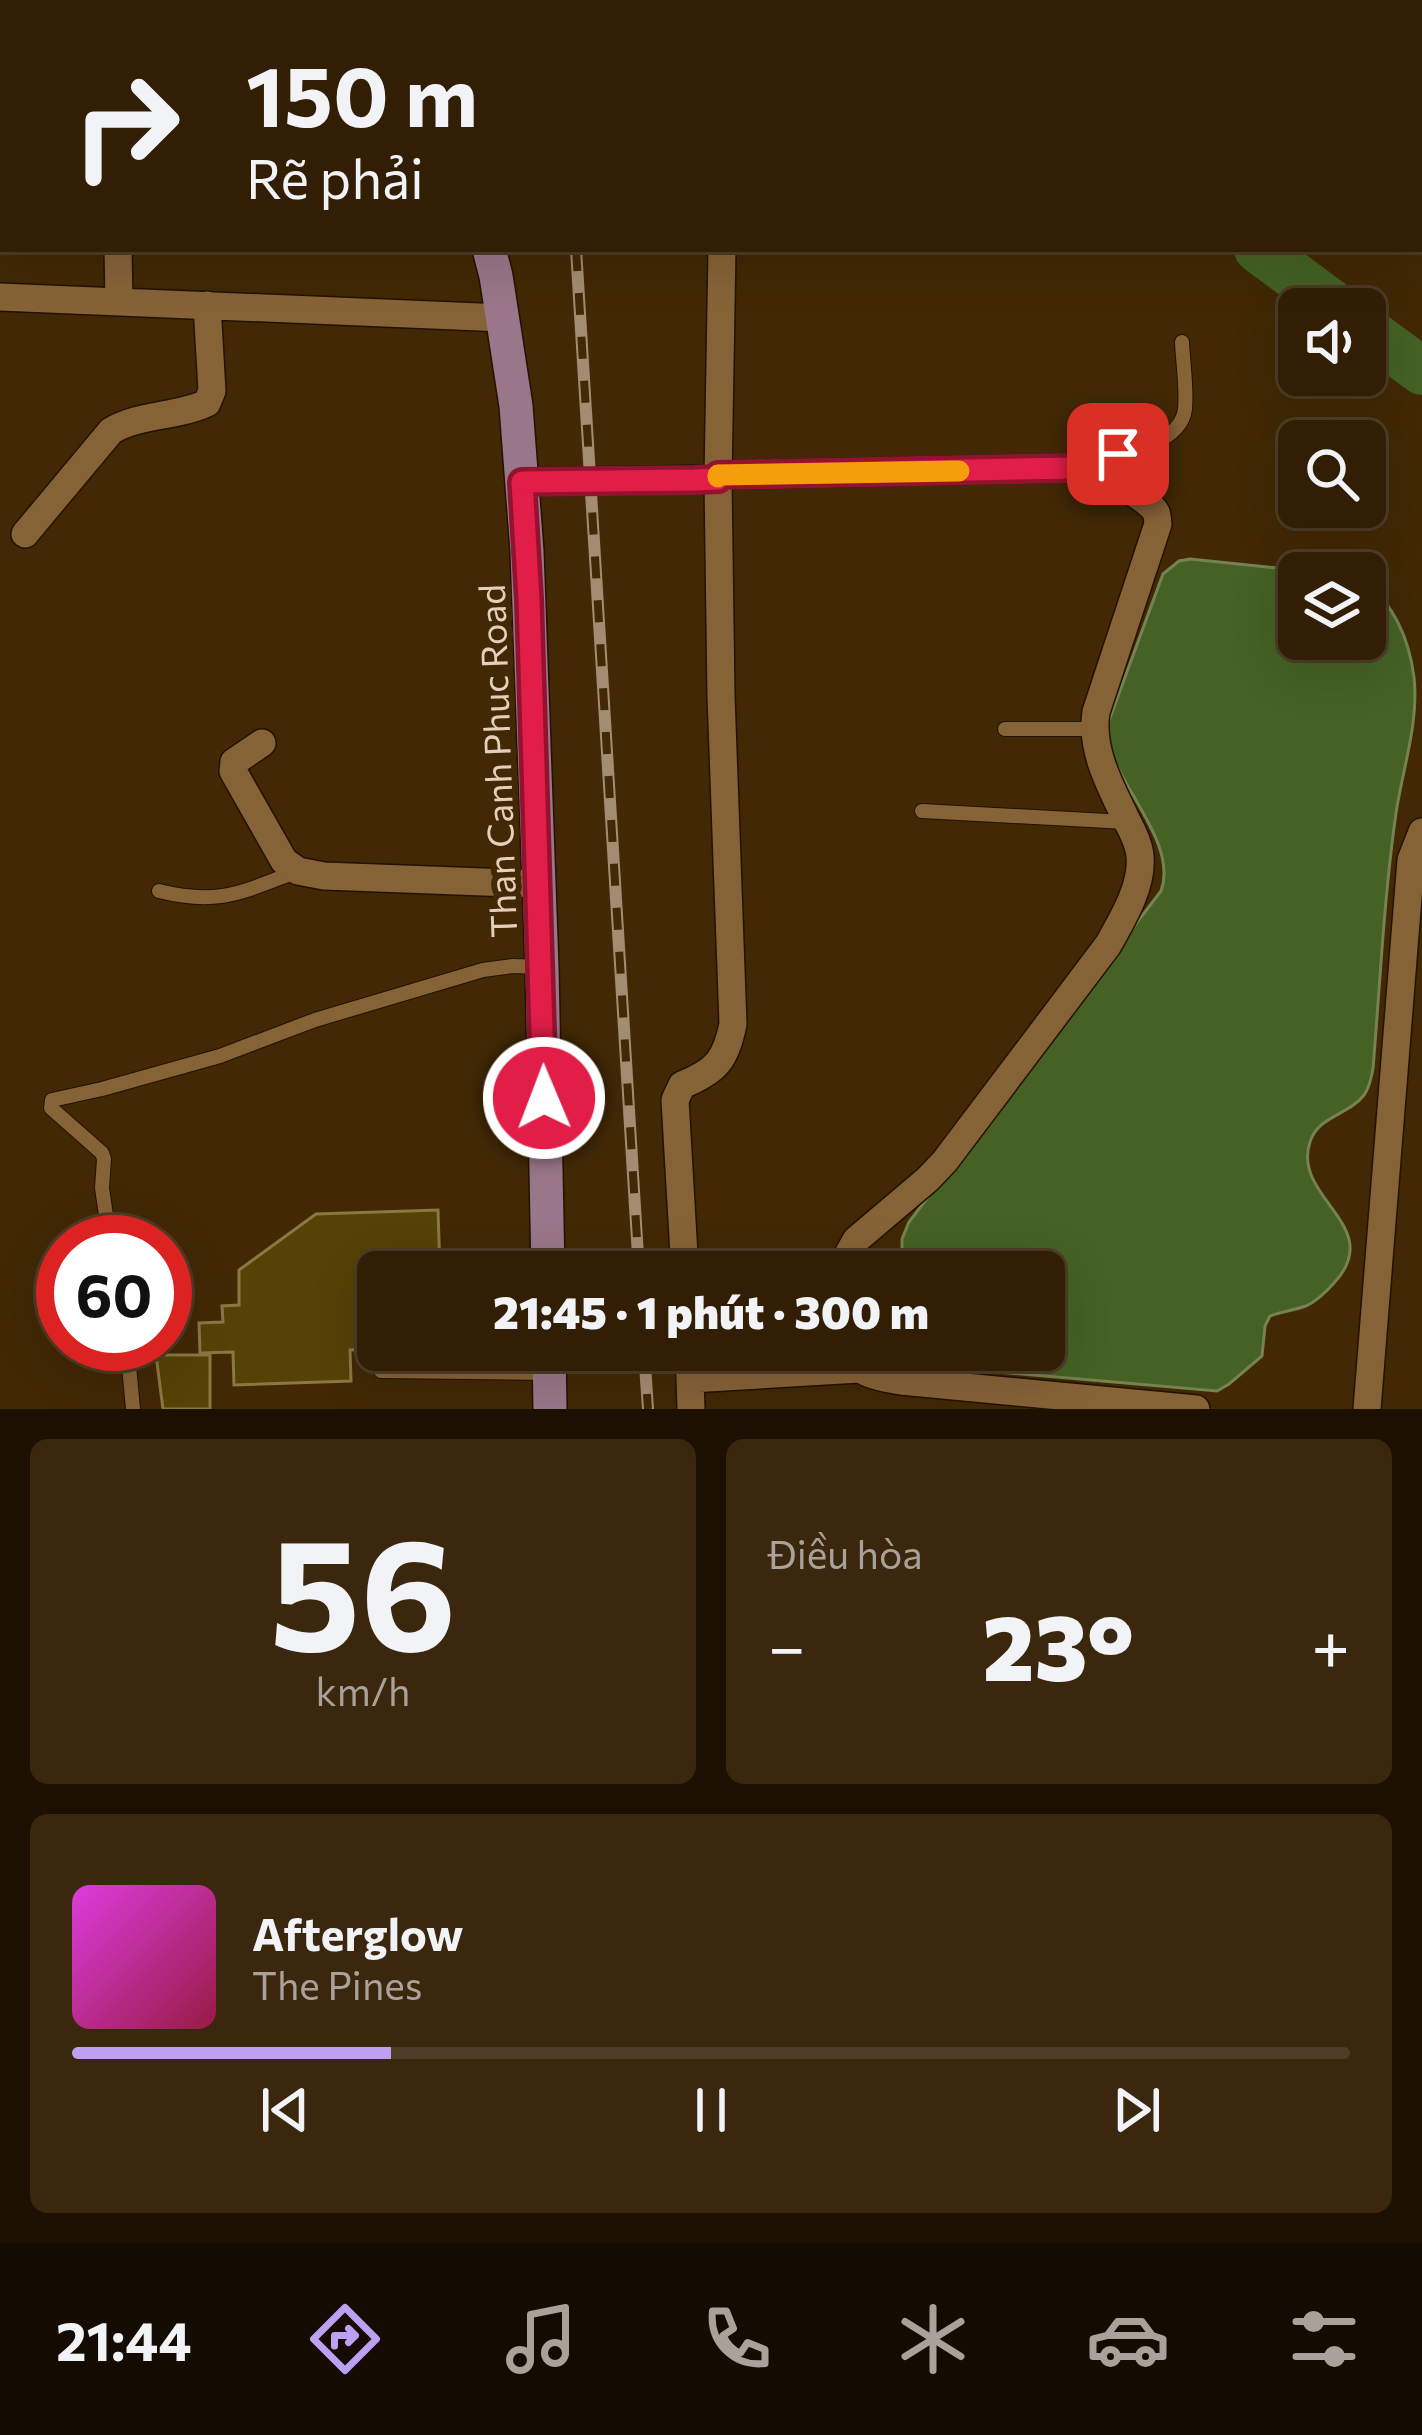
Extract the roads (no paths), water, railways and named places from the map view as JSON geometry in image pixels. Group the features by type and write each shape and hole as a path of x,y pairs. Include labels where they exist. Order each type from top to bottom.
{"main road":[{"name":"Than Canh Phuc Road","path":"490,252 516,406 527,551 548,1251"},
{"path":"549,1371 550,1409"}],"street":[{"path":"118,252 119,300"},
{"path":"684,1251 675,1100 682,1085 718,1064 734,1024 709,478 722,252"},
{"path":"0,297 503,318"},
{"path":"25,534 111,431 122,424 207,403 212,391 207,304"},
{"path":"522,482 1072,468 1089,471 1143,500 1158,516 1094,729 1101,761 1141,860 1130,901 1108,945 945,1161 856,1240 850,1251"},
{"path":"262,743 234,762 233,770 284,861 298,871 539,884"},
{"path":"1367,1409 1412,860 1422,832"},
{"path":"690,1371 692,1409"},
{"path":"690,1379 758,1371"},
{"path":"876,1371 901,1382 1196,1409"}],"lane":[{"path":"1072,468 1164,440 1178,429 1185,413 1182,342"},
{"path":"1005,729 1094,729"},
{"path":"922,811 1128,822"},
{"path":"159,890 191,899 214,899 298,871"},
{"path":"106,1215 101,1188 104,1159 51,1108 52,1100 220,1056 315,1020 483,970 542,967"},
{"path":"129,1371 133,1409"}],"waterway":[{"path":"1262,252 1311,288"},
{"path":"1386,344 1422,371"}],"railway":[{"path":"576,252 638,1251"},
{"path":"645,1371 648,1409"}]}
